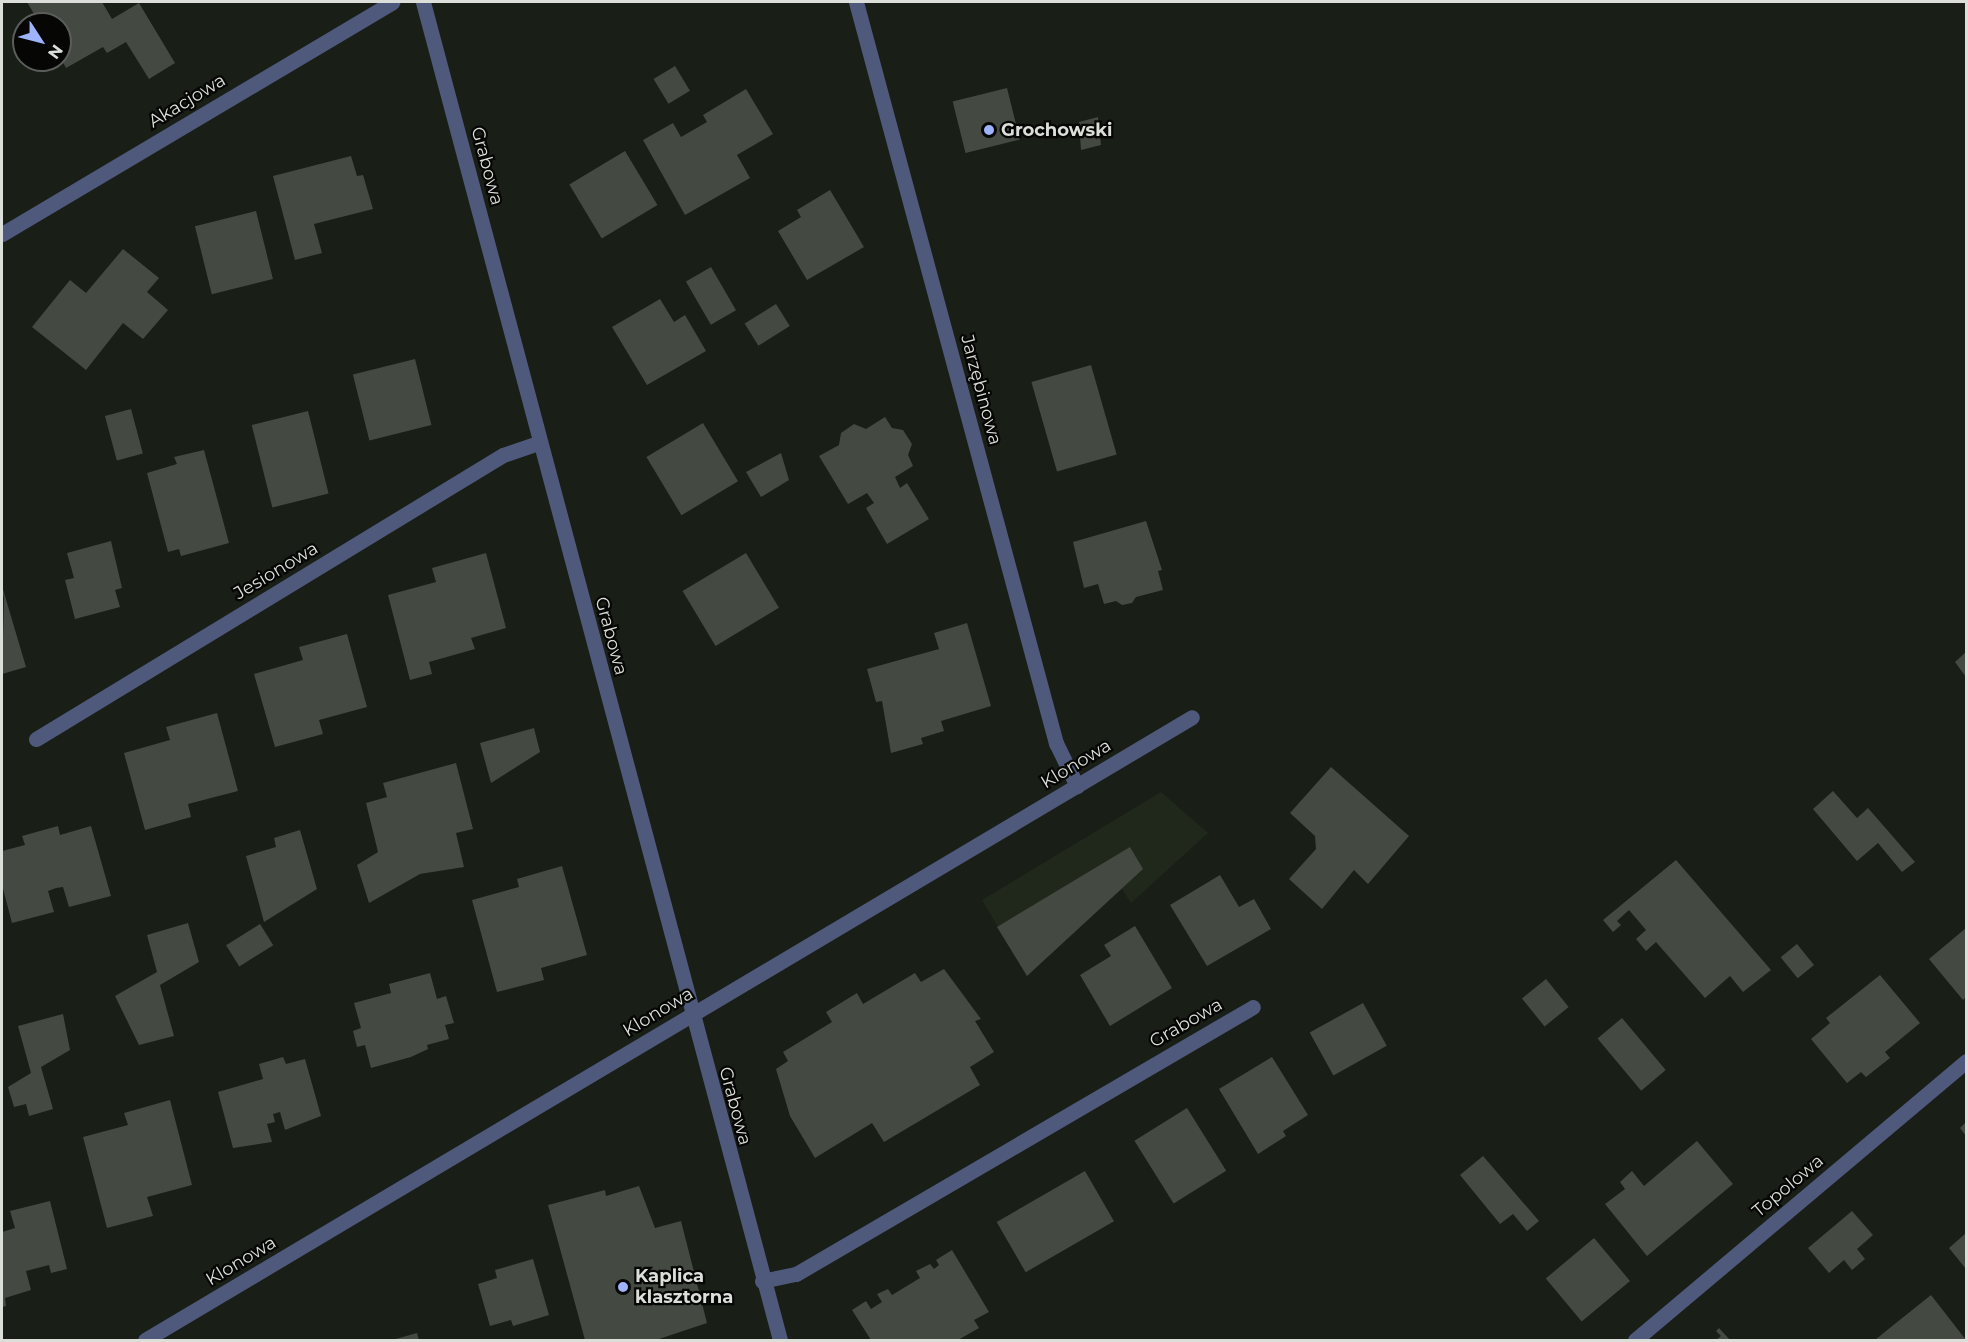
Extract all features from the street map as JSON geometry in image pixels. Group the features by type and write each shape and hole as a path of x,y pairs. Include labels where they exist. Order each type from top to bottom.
{"street":[{"name":"Akacjowa","path":"2,234 392,2"},
{"name":"Grabowa","path":"423,2 691,1015 780,1341"},
{"name":"Jarzębinowa","path":"856,2 1056,743 1077,786"},
{"name":"Jesionowa","path":"36,740 503,455 540,442"},
{"name":"Klonowa","path":"145,1341 1192,717"},
{"name":"Grabowa","path":"762,1281 796,1274 1252,1007"},
{"name":"Topolowa","path":"1635,1341 1966,1061"}],"shaded area":[{"path":"1161,792 1208,833 1131,903 1122,889 1027,976 982,900"}],"building":[{"path":"27,2 102,2 112,19 139,3 175,63 149,79 126,42 107,53 103,47 72,65 72,12 33,12"},
{"path":"675,66 690,91 669,104 654,79"},
{"name":"Grochowski","path":"1007,88 1020,139 965,153 953,102"},
{"path":"746,89 773,134 737,155 750,178 685,215 643,140 673,123 681,137 707,122 703,115"},
{"path":"1098,117 1101,145 1081,150 1079,122"},
{"path":"625,151 657,205 602,238 569,184"},
{"path":"351,156 357,176 363,175 373,209 314,224 322,253 295,260 273,176"},
{"path":"830,190 864,247 807,280 778,231 801,217 797,210"},
{"path":"256,211 273,279 212,294 195,226"},
{"path":"123,249 159,278 147,292 168,310 143,339 123,323 86,370 32,327 70,280 86,293"},
{"path":"711,267 736,310 711,325 686,282"},
{"path":"660,299 674,322 685,315 706,351 647,385 612,327"},
{"path":"776,304 790,326 758,346 745,324"},
{"path":"415,359 431,425 369,440 353,374"},
{"path":"1091,365 1117,454 1057,471 1031,382"},
{"path":"131,409 143,453 117,460 105,416"},
{"path":"308,411 329,493 272,508 252,425"},
{"path":"885,417 892,428 903,430 912,444 908,455 913,466 895,477 900,488 907,483 929,519 887,544 866,508 874,503 867,493 848,504 819,456 839,445 841,433 854,424 866,429"},
{"path":"703,423 738,481 681,515 646,457"},
{"path":"204,450 229,543 181,556 179,549 168,552 147,473 177,464 174,457"},
{"path":"781,453 789,480 761,497 746,472"},
{"path":"1146,521 1162,570 1158,571 1163,590 1136,597 1132,603 1122,605 1116,601 1104,604 1098,584 1084,588 1073,542"},
{"path":"111,541 122,588 115,590 120,607 75,619 65,580 74,578 67,553"},
{"path":"486,553 506,628 471,638 475,649 429,662 432,674 410,680 388,595 436,582 432,568"},
{"path":"746,553 779,608 716,646 683,591"},
{"path":"2,586 26,667 2,674 4,599"},
{"path":"967,623 991,706 941,721 944,731 921,738 923,744 891,753 882,701 876,702 867,669 939,649 934,633"},
{"path":"347,634 367,707 319,720 323,734 275,747 254,674 303,660 299,647"},
{"path":"1966,652 1966,677 1955,662"},
{"path":"217,713 238,791 188,804 191,817 145,830 124,753 170,740 166,727"},
{"path":"534,728 540,752 491,783 480,743"},
{"path":"456,763 473,829 456,833 464,867 420,874 369,903 357,865 378,852 366,803 387,797 383,783"},
{"path":"1331,767 1409,836 1368,884 1354,870 1322,909 1289,879 1316,849 1315,836 1290,813"},
{"path":"1833,791 1857,818 1868,808 1915,862 1902,872 1878,843 1857,861 1813,809"},
{"path":"58,826 60,835 91,826 111,896 69,907 63,887 56,888 48,891 54,912 12,923 2,885 2,851 25,845 22,836"},
{"path":"300,830 317,889 264,922 246,856 276,847 274,838"},
{"path":"1130,847 1143,869 1027,976 997,927"},
{"path":"1676,860 1771,970 1743,992 1730,976 1705,998 1656,942 1646,951 1636,939 1646,930 1629,910 1617,921 1621,925 1613,932 1603,920"},
{"path":"562,866 587,955 541,968 544,980 497,992 472,900 519,887 517,879"},
{"path":"1220,875 1239,907 1254,899 1271,929 1207,966 1170,905"},
{"path":"188,923 199,962 160,985 174,1036 139,1045 115,996 157,972 147,935"},
{"path":"260,924 273,945 239,966 226,945"},
{"path":"1135,926 1172,988 1110,1026 1080,975 1111,956 1104,945"},
{"path":"1966,928 1966,997 1963,1000 1929,959"},
{"path":"1797,944 1814,965 1798,978 1781,957"},
{"path":"944,969 981,1019 975,1021 994,1052 970,1067 980,1085 884,1142 872,1123 815,1158 790,1116 776,1069 788,1061 783,1052 832,1022 826,1012 857,993 863,1004 915,973 921,982"},
{"path":"430,973 437,999 446,996 454,1023 445,1025 449,1039 427,1045 428,1049 411,1057 371,1068 365,1045 357,1047 353,1031 361,1028 354,1003 391,993 389,984"},
{"path":"1880,975 1920,1023 1885,1052 1890,1058 1866,1077 1861,1072 1847,1083 1811,1039 1830,1023 1826,1018"},
{"path":"1546,979 1569,1007 1545,1026 1522,999"},
{"path":"1363,1003 1387,1046 1333,1075 1310,1033"},
{"path":"63,1014 70,1050 41,1067 53,1109 29,1116 26,1104 14,1107 8,1087 31,1073 18,1026"},
{"path":"1622,1018 1666,1070 1641,1091 1597,1039"},
{"path":"283,1057 286,1064 305,1059 321,1116 285,1130 280,1112 273,1114 275,1122 267,1124 272,1142 233,1148 218,1092 263,1079 259,1064"},
{"path":"1272,1057 1308,1115 1283,1131 1286,1136 1258,1154 1219,1089"},
{"path":"170,1100 192,1185 147,1197 153,1216 107,1228 83,1137 128,1125 124,1113"},
{"path":"1187,1108 1226,1171 1174,1204 1134,1141"},
{"path":"1966,1122 1966,1136 1960,1128"},
{"path":"1697,1141 1733,1184 1647,1256 1605,1204 1625,1189 1620,1182 1632,1171 1644,1186"},
{"path":"1483,1156 1539,1221 1527,1231 1513,1214 1500,1224 1460,1175"},
{"path":"1085,1171 1114,1221 1026,1272 997,1222"},
{"path":"639,1186 655,1228 681,1221 707,1323 656,1340 585,1340 548,1205 605,1190 606,1196"},
{"path":"50,1201 67,1269 51,1273 49,1265 26,1271 31,1290 5,1298 6,1306 2,1307 2,1232 15,1228 10,1211"},
{"path":"1852,1211 1873,1235 1857,1249 1865,1259 1852,1270 1844,1260 1829,1273 1808,1248"},
{"path":"1966,1233 1966,1269 1949,1248"},
{"path":"1594,1238 1630,1281 1582,1321 1546,1278"},
{"path":"952,1250 989,1312 974,1320 979,1328 958,1340 871,1340 852,1310 866,1301 871,1309 882,1302 877,1294 888,1289 892,1295 920,1278 916,1271 930,1264 934,1269 939,1265 936,1260"},
{"path":"533,1259 549,1315 513,1326 511,1320 490,1326 478,1284 497,1278 495,1270"},
{"path":"1931,1295 1966,1340 1875,1340 1891,1327"},
{"path":"1719,1328 1730,1340 1716,1340 1721,1336 1716,1331"},
{"path":"417,1333 419,1340 392,1340"}],"place":[{"name":"Grochowski","path":"989,130"},
{"name":"Kaplica klasztorna","path":"623,1287"}]}
